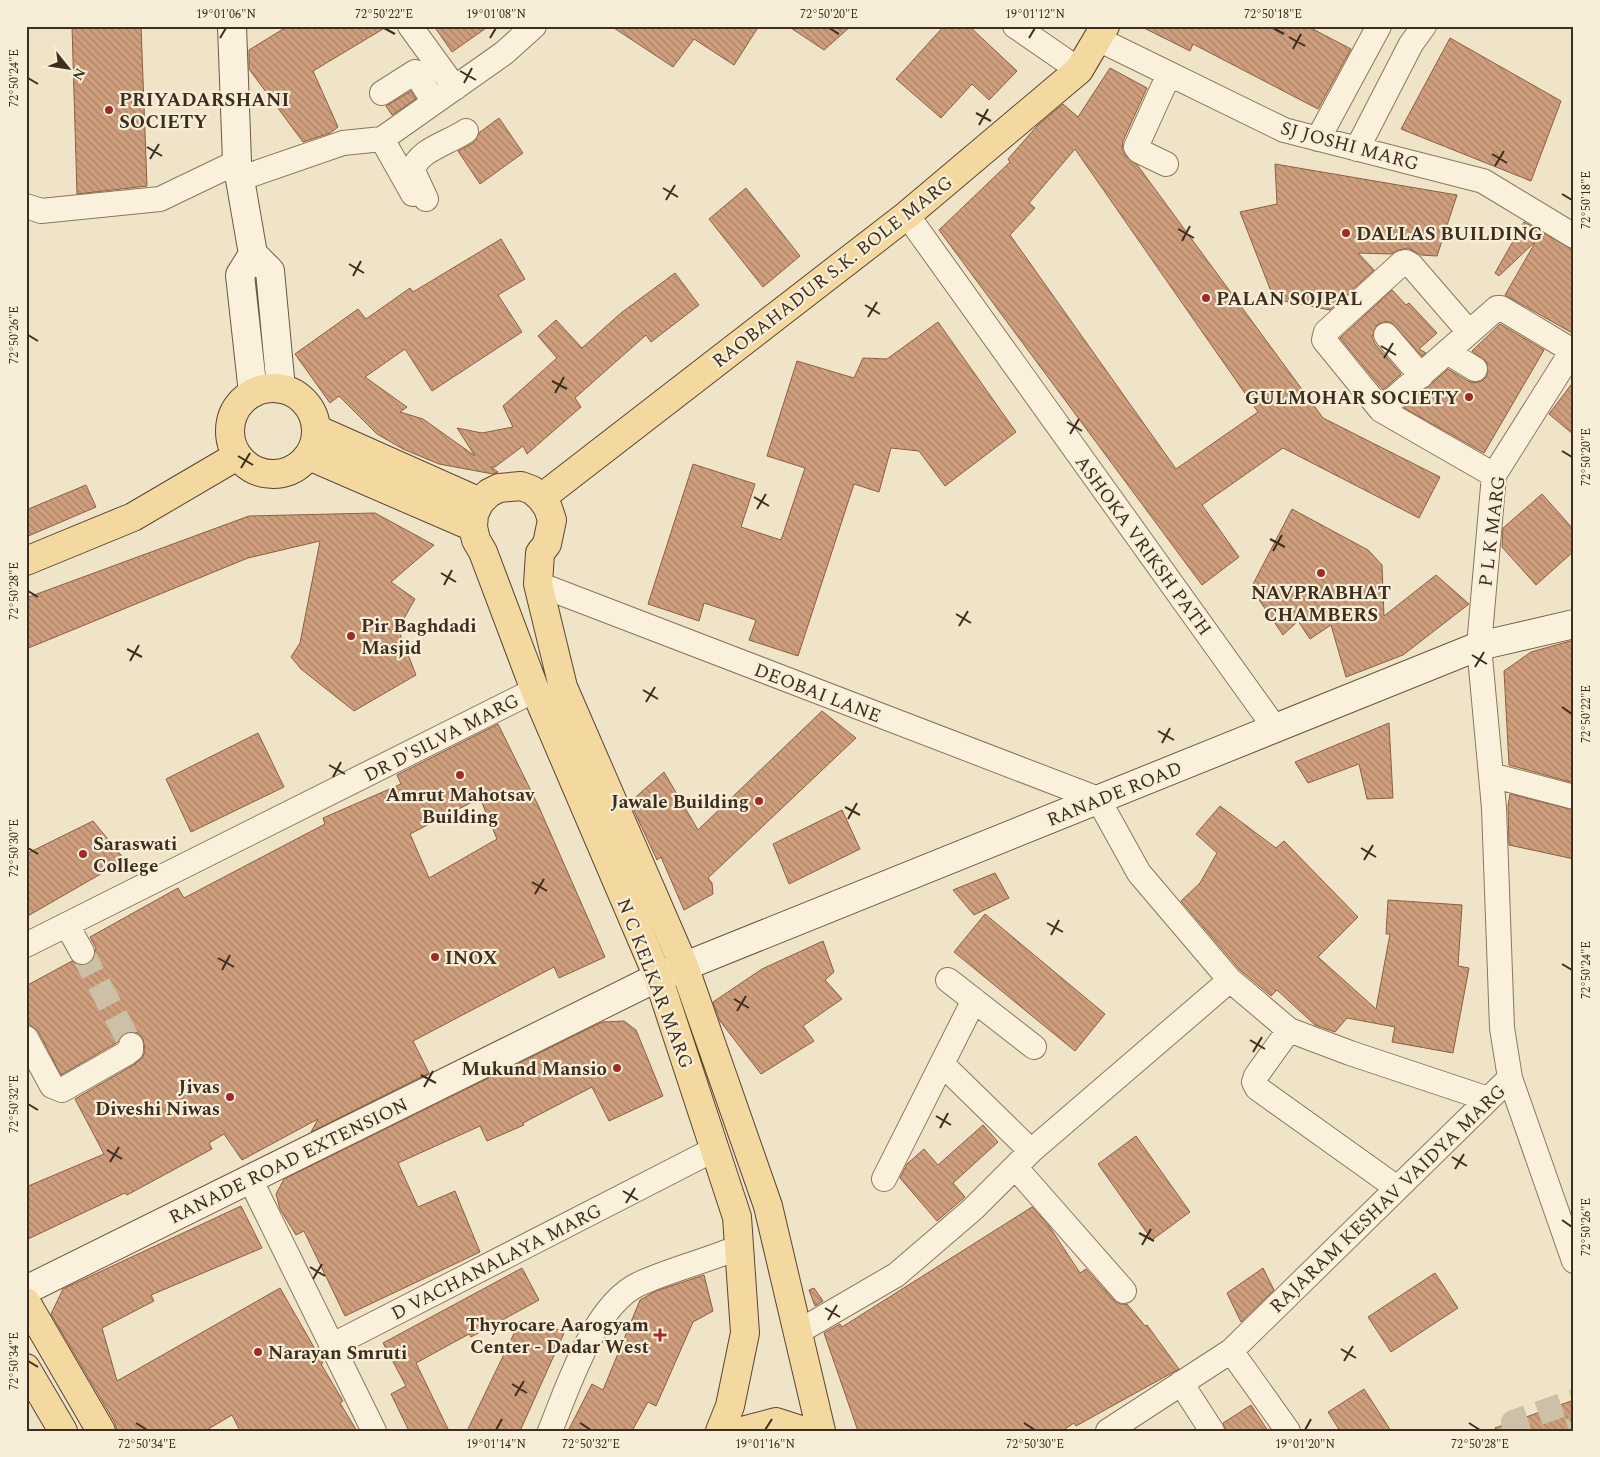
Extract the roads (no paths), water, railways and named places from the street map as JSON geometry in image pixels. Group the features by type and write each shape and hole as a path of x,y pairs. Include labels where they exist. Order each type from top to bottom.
{"main road":[{"name":"RAOBAHADUR S.K. BOLE MARG","path":"541,498 907,216 1079,70 1101,32"},
{"path":"266,389 281,389 294,394 306,403 313,415 316,429 315,443 309,456 296,468 281,474 264,474 249,468 237,456 230,433 231,421 243,400 253,393 266,389"},
{"path":"316,429 480,502"},
{"path":"26,561 133,517 237,456"},
{"path":"309,456 478,540"},
{"path":"478,540 474,514 480,502 492,492 510,485 522,486 532,490 541,498"},
{"name":"N C KELKAR MARG","path":"541,498 548,508 552,520 547,544 540,553 538,584 562,687 684,966 768,1206 821,1431"},
{"name":"N C KELKAR MARG","path":"478,540 535,690 658,977 737,1217 745,1333 730,1406 720,1431"},
{"path":"26,1302 101,1431"},
{"path":"26,1368 63,1431"},
{"path":"742,1431 776,1422 804,1431"}],"street":[{"path":"232,26 238,171 253,254 270,271 281,389"},
{"path":"410,26 455,88"},
{"path":"1015,26 1079,70"},
{"path":"1318,138 1379,26"},
{"path":"1357,149 1412,44 1424,26"},
{"path":"26,206 31,210 41,211 160,199 238,171 343,143 382,140 412,116 504,53 526,29"},
{"name":"SJ JOSHI MARG","path":"1101,32 1169,74 1284,130 1483,181 1574,236"},
{"path":"382,93 415,72 434,102"},
{"path":"1166,164 1139,151 1136,147 1169,74"},
{"path":"1336,105 1371,120"},
{"path":"412,116 428,151"},
{"path":"382,140 421,198 413,171 416,161 428,151 452,141 466,132"},
{"name":"ASHOKA VRIKSH PATH","path":"907,216 1275,728"},
{"path":"253,254 240,275 253,393"},
{"path":"1469,332 1411,265 1406,262 1402,263 1326,332 1324,340 1381,410 1494,475"},
{"path":"1381,410 1497,308 1501,308 1572,349"},
{"path":"1386,335 1421,376"},
{"name":"P L K MARG","path":"1479,646 1494,475 1572,349"},
{"path":"1447,352 1475,369"},
{"name":"DEOBAI LANE","path":"538,584 1098,799"},
{"name":"RANADE ROAD","path":"658,977 1479,646 1574,624"},
{"name":"RAJARAM KESHAV VAIDYA MARG","path":"1108,1431 1231,1351 1510,1078 1502,1028 1491,775 1479,646"},
{"name":"DR D'SILVA MARG","path":"26,945 535,690"},
{"path":"1491,775 1574,797"},
{"path":"1098,799 1139,873 1230,980 1289,1030 1488,1099"},
{"path":"67,925 82,952"},
{"name":"RANADE ROAD EXTENSION","path":"26,1290 658,977"},
{"path":"948,980 1034,1047"},
{"path":"798,1332 896,1275 973,1208 1023,1159 1230,980"},
{"path":"884,1179 974,1000"},
{"path":"1289,1030 1256,1076 1254,1082 1257,1088 1397,1188"},
{"path":"26,1038 52,1086 62,1090 127,1053 131,1050 131,1045"},
{"path":"942,1064 1023,1159 1124,1291"},
{"path":"1510,1078 1574,1261"},
{"name":"D VACHANALAYA MARG","path":"331,1346 715,1149"},
{"path":"250,1179 374,1431"},
{"path":"550,1431 586,1344 619,1297 638,1284 739,1247"},
{"path":"1231,1351 1288,1431"},
{"path":"1181,1383 1212,1431"}],"tunnel":[{"path":"82,952 131,1045"},
{"path":"1514,1431 1513,1422 1574,1401"},
{"path":"1570,1431 1574,1429"}],"place":[{"name":"PRIYADARSHANI SOCIETY","path":"109,110"},
{"name":"DALLAS BUILDING","path":"1346,233"},
{"name":"PALAN SOJPAL","path":"1206,298"},
{"name":"GULMOHAR SOCIETY","path":"1469,397"},
{"name":"NAVPRABHAT CHAMBERS","path":"1321,573"},
{"name":"Pir Baghdadi Masjid","path":"351,636"},
{"name":"Amrut Mahotsav Building","path":"460,775"},
{"name":"Jawale Building","path":"759,801"},
{"name":"Saraswati College","path":"83,854"},
{"name":"INOX","path":"435,957"},
{"name":"Mukund Mansio","path":"617,1068"},
{"name":"Jivas Diveshi Niwas","path":"230,1097"},
{"name":"Thyrocare Aarogyam Center - Dadar West","path":"660,1335"},
{"name":"Narayan Smruti","path":"258,1352"}]}
